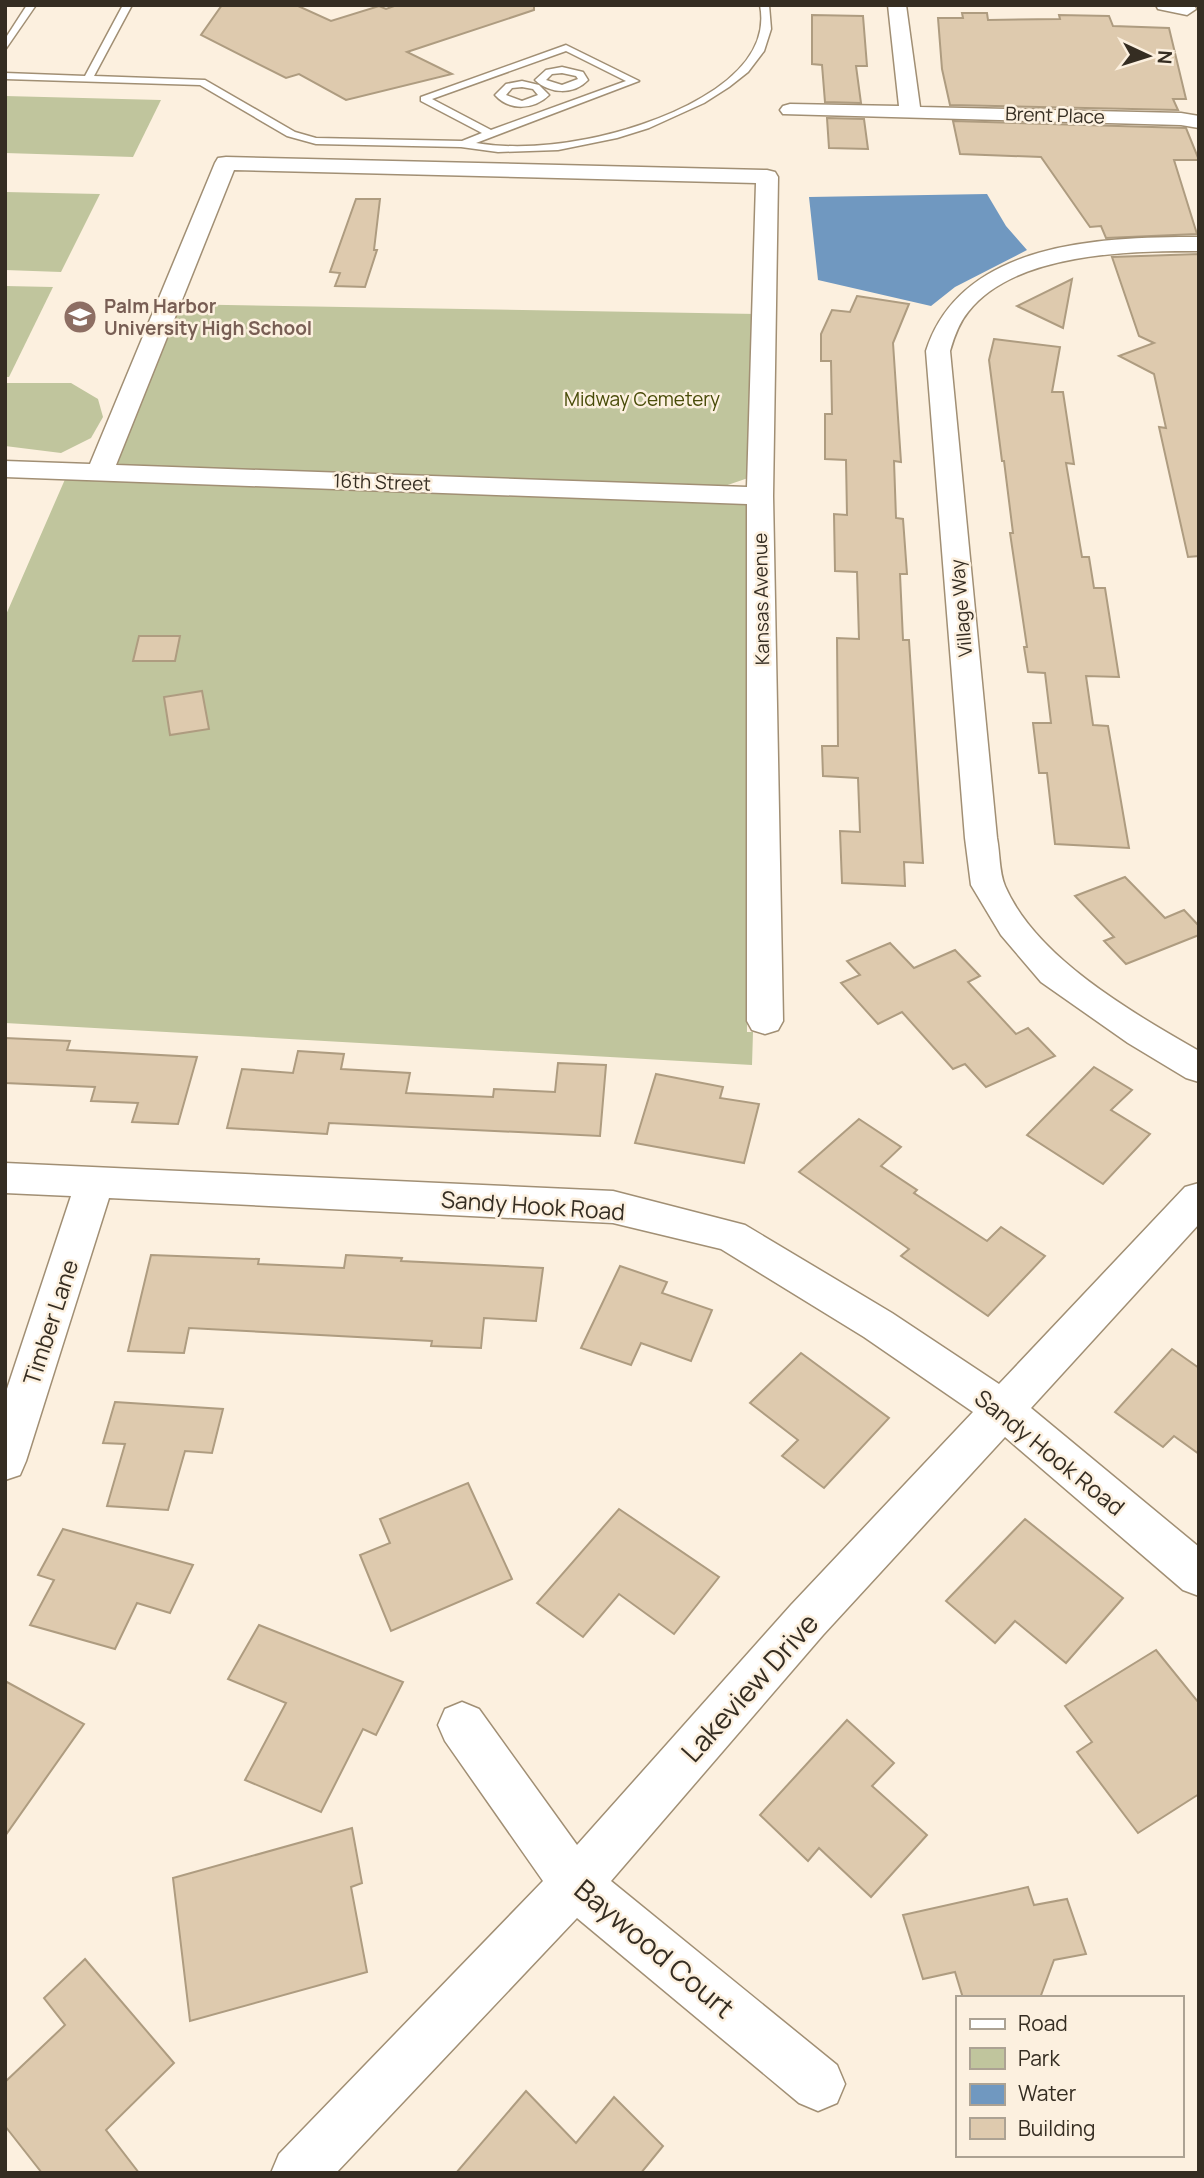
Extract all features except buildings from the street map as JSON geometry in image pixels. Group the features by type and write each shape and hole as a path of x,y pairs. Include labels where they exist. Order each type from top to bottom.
{"street":[{"path":"897,5 910,111"},
{"path":"1165,5 1187,9"},
{"name":"Brent Place","path":"790,110 910,111 1181,119 1199,122"},
{"name":"Kansas Avenue","path":"100,471 226,163 767,177 760,496 765,1021"},
{"name":"Village Way","path":"1199,244 1159,243 1091,249 1017,269 970,296 945,327 938,351 981,838 988,885 1013,926 1053,973 1141,1034 1199,1068"},
{"name":"16th Street","path":"5,469 760,496"},
{"name":"Sandy Hook Road","path":"5,1178 613,1207 731,1236 878,1325 1003,1410 1199,1575"},
{"name":"Timber Lane","path":"5,1461 94,1183"},
{"name":"Lakeview Drive","path":"298,2173 575,1884 807,1620 1199,1198"},
{"name":"Baywood Court","path":"463,1726 575,1884 818,2084"}],"lane":[{"path":"5,47 32,5"},
{"path":"88,78 128,5"},
{"path":"5,76 202,82 291,134 316,141 463,144 496,149 540,148 581,143 630,132 671,117 744,72 761,51 768,25 764,5"},
{"path":"463,144 491,134 576,102 634,81 566,48 424,99 491,134"},
{"path":"542,86 576,102"}],"green space":[{"path":"5,96 161,100 133,157 5,153"},
{"path":"5,192 100,194 61,272 5,270"},
{"path":"5,286 53,287 9,377 5,377"},
{"name":"Midway Cemetery","path":"169,304 757,314 751,477 713,490 102,467"},
{"path":"5,383 71,383 98,399 103,417 91,438 61,453 5,446"},
{"path":"66,477 746,502 747,1032 753,1032 752,1065 5,1023 5,617"}],"water":[{"path":"987,194 1006,226 1027,250 955,287 931,306 818,280 809,197"}],"place":[{"name":"Palm Harbor University High School","path":"80,317"}]}
